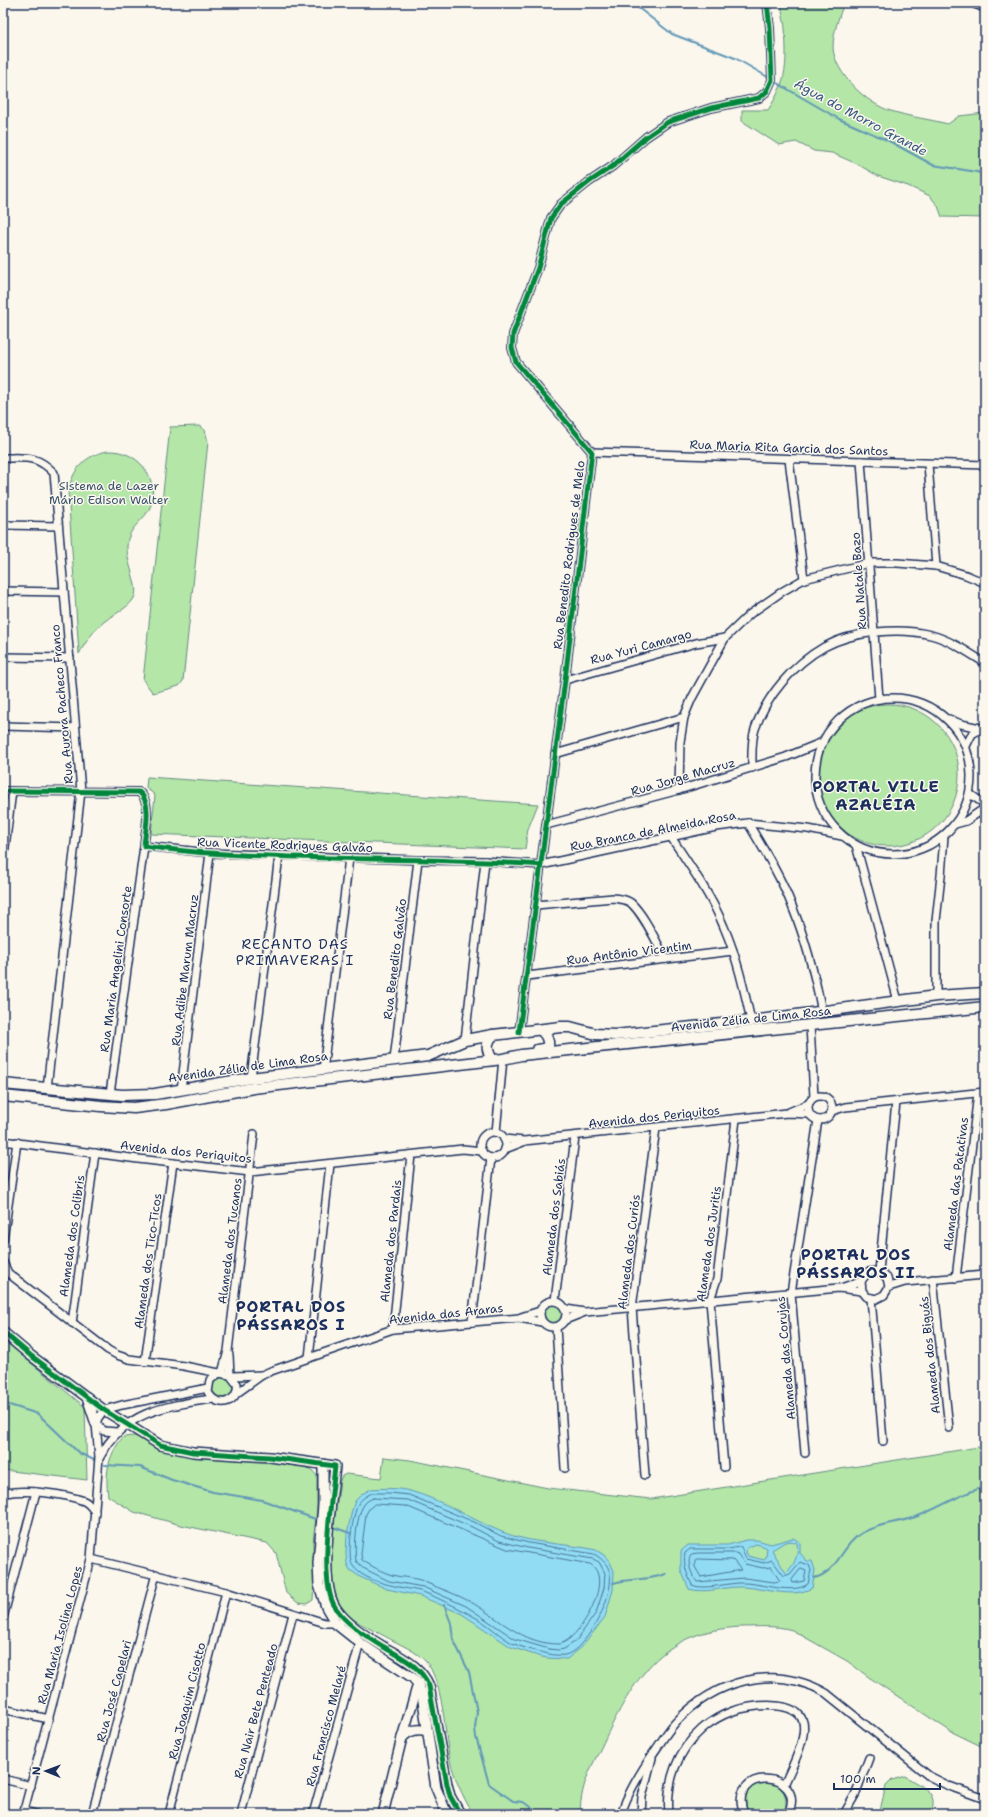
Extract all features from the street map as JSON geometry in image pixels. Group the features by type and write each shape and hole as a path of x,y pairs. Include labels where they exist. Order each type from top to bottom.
{"main road":[{"name":"Avenida Zélia de Lima Rosa","path":"3,1084 110,1094 155,1094 251,1078 428,1056 465,1040 493,1035 570,1027 596,1034 615,1035 751,1021 936,996 985,993"},
{"name":"Avenida Zélia de Lima Rosa","path":"3,1096 134,1108 166,1104 253,1088 503,1059 520,1055 985,1007"},
{"name":"Avenida Zélia de Lima Rosa","path":"520,1055 527,1050 543,1049 548,1046 548,1038 541,1030"},
{"path":"492,1060 487,1044 488,1040 493,1035"}],"street":[{"name":"Rua Benedito Rodrigues de Melo","path":"520,1032 565,680 592,452 516,362 512,348 513,334 538,268 548,224 561,204 589,182 613,166 646,137 668,122 711,108 759,98 767,91 772,80 770,28 767,3"},
{"path":"972,3 985,8"},
{"name":"Rua Maria Rita Garcia dos Santos","path":"592,452 985,466"},
{"name":"Rua Aurora Pacheco Franco","path":"3,458 34,459 46,464 54,473 81,792 47,1088"},
{"path":"789,459 804,579"},
{"name":"Rua Natale Bazo","path":"861,461 879,698"},
{"path":"928,464 936,566"},
{"path":"3,525 58,526"},
{"path":"679,790 678,768 684,717 692,698 725,638 750,614 804,579 869,563 897,563 936,566 966,575 985,583"},
{"path":"3,591 64,592"},
{"path":"752,768 754,730 766,704 787,677 812,655 838,641 874,632 901,631 932,635 960,647 985,662"},
{"name":"Rua Yuri Camargo","path":"565,680 696,643 725,638"},
{"path":"3,657 70,658"},
{"path":"823,742 833,726 846,713 862,704 879,698 903,698 925,704 945,717 961,724 983,729"},
{"path":"555,754 684,717"},
{"path":"945,717 957,730 966,746 971,769 970,794 985,803"},
{"path":"3,726 76,728"},
{"path":"966,746 972,734 983,729"},
{"name":"Rua Jorge Macruz","path":"546,825 679,790 752,768 823,742"},
{"name":"Rua Branca de Almeida Rosa","path":"823,742 816,761 815,780 817,793 826,817 842,836 866,850 888,855 910,853 931,845 944,836 955,824 964,810 970,794"},
{"path":"3,791 137,792 142,794 146,799 147,807 144,846"},
{"path":"3,863 12,791"},
{"name":"Rua Branca de Almeida Rosa","path":"955,824 966,821 985,808"},
{"path":"748,823 775,870 792,906 805,941 822,1012"},
{"name":"Rua Branca de Almeida Rosa","path":"541,865 716,827 748,823 800,828 842,836"},
{"path":"936,996 936,921 944,836"},
{"path":"672,837 702,885 724,926 742,978 751,1021"},
{"path":"856,845 898,1001"},
{"name":"Rua Vicente Rodrigues Galvão","path":"144,846 210,853 485,861 541,865"},
{"name":"Rua Maria Angelini Consorte","path":"110,1094 144,846"},
{"name":"Rua Adibe Marum Macruz","path":"181,1090 210,853"},
{"path":"251,1078 279,856"},
{"path":"324,1070 349,858"},
{"name":"Rua Benedito Galvão","path":"394,1060 418,860"},
{"path":"465,1040 485,861"},
{"path":"536,905 613,898 623,899 630,903 644,922 666,959"},
{"name":"Rua Antônio Vicentim","path":"527,976 733,951"},
{"path":"810,1026 814,1097"},
{"path":"496,1132 503,1059"},
{"path":"832,1108 982,1092"},
{"name":"Alameda das Patativas","path":"956,1278 982,1092"},
{"path":"787,1113 808,1104 814,1097 822,1096 826,1098 832,1108"},
{"path":"879,1271 896,1102"},
{"path":"808,1104 809,1114"},
{"path":"787,1113 809,1114 818,1120 825,1119 832,1108"},
{"name":"Avenida dos Periquitos","path":"524,1141 575,1137 787,1113"},
{"name":"Alameda dos Juritis","path":"724,1467 710,1300 717,1279 736,1119"},
{"name":"Alameda das Corujas","path":"805,1453 791,1293 818,1120"},
{"name":"Alameda dos Curiós","path":"645,1475 632,1308 656,1128"},
{"path":"496,1132 504,1139 524,1141"},
{"path":"463,1149 481,1141 485,1135 496,1132"},
{"name":"Alameda dos Tucanos","path":"228,1351 254,1134"},
{"name":"Alameda dos Sabiás","path":"555,1300 575,1137"},
{"path":"504,1139 505,1149"},
{"name":"Avenida dos Periquitos","path":"3,1141 250,1172 463,1149"},
{"path":"481,1141 482,1151 491,1158 500,1156 505,1149 524,1141"},
{"path":"3,1240 17,1142"},
{"path":"463,1149 482,1151"},
{"name":"Alameda dos Colibris","path":"72,1323 95,1153"},
{"name":"Alameda dos Pardais","path":"393,1329 411,1155"},
{"path":"472,1322 491,1158"},
{"name":"Alameda dos Tico-Ticos","path":"145,1362 173,1163"},
{"path":"309,1358 330,1164"},
{"path":"3,1263 8,1273 108,1350 130,1359 196,1368 231,1375"},
{"path":"542,1322 540,1311 544,1304 551,1300 555,1300 562,1304 566,1309 585,1312 839,1288 861,1281 868,1272 879,1271 887,1278 905,1282"},
{"path":"839,1288 862,1291 871,1298 880,1298 889,1287 905,1282 985,1275"},
{"path":"887,1278 889,1287"},
{"name":"Alameda dos Biguás","path":"933,1280 949,1428"},
{"path":"861,1281 862,1291"},
{"path":"871,1298 883,1441"},
{"path":"565,1320 566,1309"},
{"path":"519,1318 540,1311"},
{"path":"519,1318 542,1322 548,1327 556,1327 565,1320 585,1312"},
{"name":"Avenida das Araras","path":"237,1392 262,1375 393,1329 519,1318"},
{"path":"556,1327 565,1468"},
{"path":"3,1332 30,1355 104,1410 160,1445 193,1452 270,1457 335,1466 327,1555 330,1592 335,1606 347,1622 363,1634 418,1668 425,1676 429,1686 450,1796 460,1814"},
{"path":"228,1351 231,1375 237,1384 237,1392 233,1398 221,1403 212,1398 208,1388 210,1380 220,1373 228,1351"},
{"path":"196,1368 210,1380"},
{"name":"Avenida das Araras","path":"231,1375 262,1375"},
{"path":"96,1424 100,1414 104,1410 208,1388"},
{"path":"165,1396 167,1407"},
{"path":"87,1397 96,1424 104,1431 116,1432"},
{"name":"Rua Maria Isolina Lopes","path":"100,1457 116,1432 126,1424 146,1413 212,1398"},
{"name":"Rua Maria Isolina Lopes","path":"23,1812 91,1559 100,1457 96,1424"},
{"path":"323,1464 323,1505 318,1563 319,1585 326,1607 336,1624 360,1643 404,1672 418,1684 422,1694 436,1788 447,1814"},
{"path":"6,1493 17,1491 36,1492 86,1502 95,1512"},
{"path":"3,1618 36,1492"},
{"path":"91,1559 226,1592 326,1623 336,1624 347,1622"},
{"name":"Rua José Capelari","path":"92,1814 156,1574"},
{"name":"Rua Joaquim Cisotto","path":"169,1814 226,1592"},
{"name":"Rua Nair Bete Penteado","path":"241,1814 293,1614"},
{"path":"360,1643 363,1634"},
{"name":"Rua Francisco Melaré","path":"314,1814 360,1643"},
{"path":"621,1814 637,1777 665,1736 688,1711 714,1692 749,1679 780,1677 805,1683 826,1693 929,1776 949,1786 985,1799"},
{"path":"382,1814 418,1684"},
{"path":"669,1814 669,1792 673,1771 681,1754 702,1729 723,1715 741,1708 778,1706 793,1710 799,1714 803,1722 801,1741 794,1763 784,1785"},
{"path":"3,1709 49,1719"},
{"path":"402,1738 411,1731 427,1731"},
{"path":"641,1814 642,1797 653,1754"},
{"path":"844,1814 855,1794 869,1758"},
{"path":"744,1814 741,1804 745,1789 753,1781 769,1778 784,1785 791,1800 788,1814"},
{"path":"3,1779 31,1786"},
{"path":"23,1812 36,1814"}],"green space":[{"path":"782,3 844,3 834,36 833,48 835,58 846,78 872,102 891,111 948,124 959,116 985,113 985,218 942,217 938,206 930,196 908,186 878,176 857,164 832,153 814,151 796,142 779,145 742,121 742,110 768,110 775,99 783,80 786,51"},
{"path":"199,426 205,430 208,442 183,681 179,686 153,693 143,680 170,427"},
{"name":"Sistema de Lazer Mário Edison Walter","path":"108,451 119,452 136,460 149,475 153,494 149,510 130,533 128,539 127,552 135,586 135,596 130,604 97,628 87,640 79,654 68,491 73,476 81,464 93,456"},
{"path":"881,704 895,704 922,712 943,730 954,748 958,761 958,789 951,809 933,830 922,838 909,843 895,846 881,846 854,838 833,820 825,809 820,796 817,782 817,768 825,741 843,720 854,712 867,707"},
{"path":"147,777 538,804 528,829 525,849 151,834 155,795 146,788"},
{"path":"548,1302 556,1302 563,1309 563,1317 556,1324 548,1324 541,1317 541,1309"},
{"path":"3,1340 85,1407 87,1480 3,1470"},
{"path":"219,1376 227,1376 234,1383 234,1391 227,1398 219,1398 212,1391 212,1383"},
{"path":"134,1436 148,1441 298,1465 311,1469 317,1476 317,1509 313,1542 313,1600 307,1604 298,1603 286,1593 276,1553 267,1543 181,1525 134,1512 108,1496 107,1472 114,1451 123,1437"},
{"path":"985,1446 985,1748 950,1731 847,1661 792,1630 780,1627 741,1627 714,1630 692,1637 673,1647 656,1660 642,1675 629,1693 588,1774 581,1802 580,1814 473,1814 455,1778 449,1755 439,1689 428,1664 413,1651 350,1617 338,1600 333,1585 331,1549 340,1480 342,1476 346,1474 381,1478 384,1457 410,1460 548,1488 651,1499"},
{"path":"905,1776 923,1787 931,1795 933,1807 930,1814 879,1814 886,1786 892,1780"},
{"path":"763,1781 775,1784 782,1790 786,1798 786,1806 783,1814 748,1814 746,1801 747,1792 752,1786"}],"water":[{"path":"391,1488 410,1491 446,1505 513,1536 596,1550 604,1555 610,1562 614,1571 613,1590 605,1617 582,1647 567,1659 547,1658 511,1647 462,1614 420,1596 387,1589 360,1577 350,1570 347,1564 347,1535 355,1501 362,1494 371,1489"},
{"path":"793,1538 800,1542 800,1553 807,1561 812,1561 815,1570 812,1588 794,1593 775,1592 747,1587 732,1587 702,1591 689,1589 681,1570 681,1551 688,1545 728,1545 746,1540 757,1540 771,1544","holes":["791,1541 797,1543 797,1556 794,1563 786,1573 772,1550 785,1542","756,1544 767,1548 766,1558 764,1560 748,1556 746,1552 747,1548"]}],"waterway":[{"name":"Água do Morro Grande","path":"632,3 672,34 735,58 766,76"},
{"name":"Água do Morro Grande","path":"777,83 839,119 889,141 933,165 977,172 985,175"},
{"path":"3,1403 38,1414 79,1453 94,1460"},
{"path":"105,1465 140,1467 172,1480 213,1492 262,1500 318,1520"},
{"path":"814,1578 829,1570 849,1544 862,1533 875,1527 918,1516 968,1493 985,1487"},
{"path":"333,1527 350,1533"},
{"path":"613,1583 626,1580 653,1578 666,1574"},
{"path":"444,1605 451,1623 453,1639 469,1672 477,1712 475,1728 476,1737 489,1784 513,1801 523,1802 530,1806 536,1814"}],"cycle path":[{"path":"519,1032 565,680 592,452 516,362 512,348 513,334 538,268 551,218 561,204 589,182 613,166 646,137 668,122 711,108 759,98 767,91 772,80 770,28 767,3"},
{"path":"3,791 139,792 146,803 147,810 147,825 144,846 194,852 251,855 541,865"},
{"path":"3,1332 30,1355 104,1410 160,1445 193,1452 270,1457 335,1466 329,1518 327,1559 327,1578 330,1594 335,1607 351,1625 370,1639 410,1663 426,1679 429,1686 450,1796 460,1814"}],"district":[{"name":"PORTAL VILLE AZALÉIA","path":"876,795"},
{"name":"RECANTO DAS PRIMAVERAS I","path":"295,952"},
{"name":"PORTAL DOS PÁSSAROS II","path":"856,1263"},
{"name":"PORTAL DOS PÁSSAROS I","path":"291,1315"}]}
